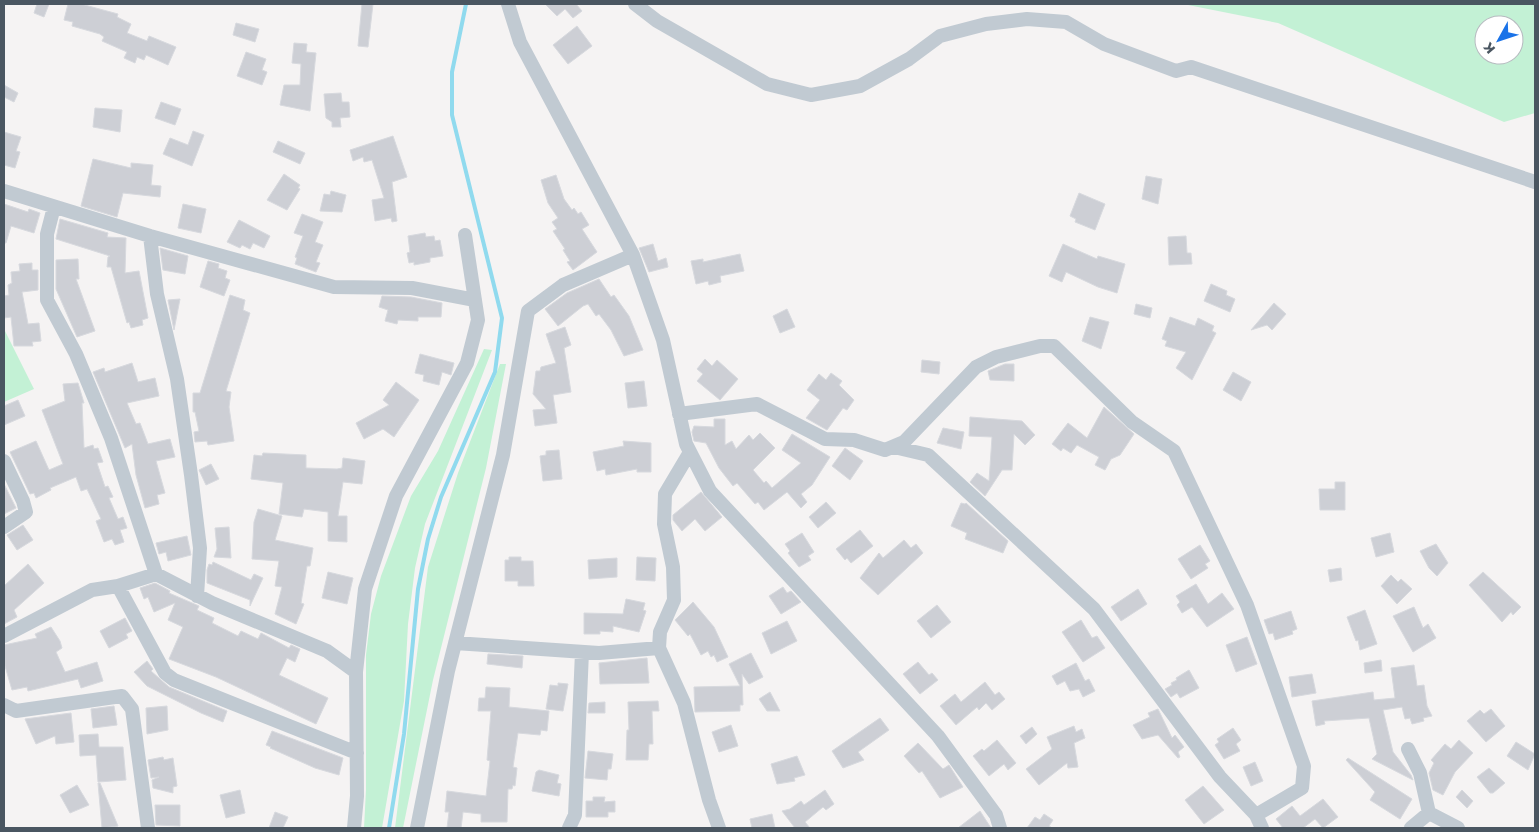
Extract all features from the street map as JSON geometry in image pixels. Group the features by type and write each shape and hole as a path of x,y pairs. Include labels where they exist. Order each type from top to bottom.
{"street":[{"path":"508,4 520,42 633,255 663,340 686,444 710,491 938,736 996,816 1000,828"},
{"path":"635,4 657,21 767,84 811,95 860,86 909,59 940,36 986,24 1028,19 1066,22 1104,44 1176,71 1191,67 1415,143 1524,176 1535,182"},
{"path":"4,191 150,236 334,287 412,288 475,300"},
{"path":"54,207 47,234 47,300 76,354 111,438 156,574 198,596 327,651 356,672"},
{"path":"354,828 357,796 356,672 365,590 396,496 467,363 478,320 465,235"},
{"path":"150,236 157,294 177,379 191,475 200,548 198,596"},
{"path":"417,828 455,643 503,455 528,311 563,285 633,255"},
{"path":"679,414 757,404 825,439 854,440 885,450 904,442 976,367 996,357 1040,346 1054,346 1132,422 1174,451 1246,605 1304,766 1302,788 1256,815"},
{"path":"894,447 928,455 1094,609 1220,777 1256,815 1262,828"},
{"path":"690,452 665,494 664,524 672,568 674,600 660,632 659,648 684,703 709,800 719,828"},
{"path":"4,461 23,500 26,512 4,527"},
{"path":"4,636 92,590 118,586 156,574"},
{"path":"118,586 165,673 174,680 357,753"},
{"path":"455,643 599,653 659,648"},
{"path":"569,828 575,815 582,652"},
{"path":"4,707 16,711 122,696 132,709 148,828"},
{"path":"1408,749 1420,773 1429,813 1458,828"},
{"path":"1411,828 1429,813"}],"green space":[{"path":"1183,4 1535,4 1535,113 1504,122 1278,23"},
{"path":"4,329 34,389 4,402"},
{"path":"484,349 492,350 425,524 415,568 408,624 404,701 382,828 364,828 366,790 366,655 371,614 381,576 411,496 438,451"},
{"path":"500,364 506,364 486,468 433,680 403,828 395,828 428,567 458,473"}],"building":[{"path":"37,4 49,4 44,17 34,13"},
{"path":"68,4 81,4 118,14 117,17 131,24 127,33 147,41 149,36 176,47 168,65 146,55 144,60 137,57 135,63 124,58 127,52 102,41 104,37 100,34 72,26 73,22 64,20"},
{"path":"362,4 373,4 368,47 358,46"},
{"path":"545,4 576,4 582,11 573,18 565,9 557,16"},
{"path":"236,23 259,29 255,42 233,35"},
{"path":"577,26 592,46 568,64 553,45"},
{"path":"294,43 307,44 306,52 316,53 310,111 280,105 284,85 300,85 301,64 292,63"},
{"path":"246,52 266,59 262,70 267,72 262,85 237,76"},
{"path":"4,85 18,93 14,102 4,97"},
{"path":"341,93 342,102 349,102 350,117 340,118 341,127 332,127 332,122 326,118 324,94"},
{"path":"161,102 181,109 175,125 155,118"},
{"path":"95,108 122,110 120,132 93,127"},
{"path":"193,131 204,135 192,166 163,154 170,138 188,145"},
{"path":"4,132 21,137 16,151 20,152 15,168 4,165"},
{"path":"393,136 407,177 392,182 397,221 392,222 391,218 375,221 372,200 384,198 372,160 364,162 363,157 353,161 350,150"},
{"path":"278,141 305,153 300,164 273,152"},
{"path":"93,159 131,168 131,163 153,165 151,185 161,186 160,197 123,193 117,217 81,206"},
{"path":"284,174 300,185 298,188 300,189 287,210 267,200"},
{"path":"556,175 564,199 572,210 574,208 578,214 581,212 589,225 582,229 597,252 573,270 567,262 570,261 563,250 565,249 553,231 557,229 552,222 558,218 548,203 541,180"},
{"path":"1146,176 1162,179 1158,204 1142,199"},
{"path":"331,191 346,195 342,212 320,211 324,194 330,195"},
{"path":"1079,193 1105,204 1095,230 1075,222 1076,219 1070,216"},
{"path":"4,204 28,212 29,209 40,213 34,233 11,226 6,243 4,243"},
{"path":"183,204 206,209 201,233 178,228"},
{"path":"302,214 323,222 315,242 323,245 316,262 320,263 316,272 295,264 297,258 295,257 303,236 294,233"},
{"path":"60,219 108,233 107,237 126,238 125,273 139,271 148,318 142,320 143,325 131,328 129,322 127,323 111,267 107,267 108,257 110,256 56,239"},
{"path":"239,220 270,236 264,248 253,243 250,249 242,245 240,248 227,242"},
{"path":"425,233 426,237 434,236 435,241 440,240 443,256 430,258 430,262 414,265 414,262 409,263 407,253 410,252 408,236"},
{"path":"1186,236 1187,253 1191,253 1192,264 1169,265 1168,237"},
{"path":"653,244 658,261 666,258 668,267 649,272 639,248"},
{"path":"1063,244 1097,259 1098,256 1125,264 1117,293 1098,287 1066,272 1062,282 1049,276"},
{"path":"160,248 188,256 185,274 163,270"},
{"path":"740,254 744,271 720,276 721,282 709,285 708,281 696,284 691,261 703,259 703,262"},
{"path":"78,259 79,279 76,279 95,331 77,337 56,289 56,260"},
{"path":"208,261 219,264 218,268 227,271 225,278 230,280 224,296 200,287"},
{"path":"32,263 32,270 38,270 38,290 22,292 28,324 39,323 41,341 32,342 33,346 14,346 11,317 4,318 4,296 9,295 8,285 12,283 11,272 20,271 19,264"},
{"path":"599,279 611,297 614,295 629,316 643,350 624,356 611,330 599,314 596,316 588,304 558,326 545,309 567,293"},
{"path":"1211,284 1227,291 1226,295 1235,299 1230,312 1204,301"},
{"path":"230,295 245,300 243,310 250,313 226,391 231,392 229,407 234,441 208,445 207,441 195,442 194,432 199,431 195,412 193,412 193,393 200,393"},
{"path":"382,296 411,297 442,303 441,317 418,317 418,321 398,320 397,324 385,321 388,310 379,307"},
{"path":"180,299 174,330 168,300"},
{"path":"1274,303 1286,314 1272,330 1267,325 1251,330"},
{"path":"1136,304 1152,308 1150,318 1134,314"},
{"path":"787,309 795,327 780,333 773,316"},
{"path":"1090,317 1109,322 1101,349 1082,341"},
{"path":"1170,317 1195,326 1198,318 1214,326 1212,331 1216,333 1192,380 1176,368 1186,352 1165,346 1167,341 1162,339"},
{"path":"565,327 571,345 564,348 571,392 553,395 557,423 535,426 533,410 546,409 533,394 536,371 540,371 541,367 556,363 546,334"},
{"path":"420,354 454,363 451,375 442,372 439,385 423,381 424,375 415,373"},
{"path":"705,359 712,366 717,360 738,379 720,400 697,381 703,374 697,369"},
{"path":"922,360 940,362 939,374 921,372"},
{"path":"132,363 138,382 155,378 159,396 127,403 136,424 140,423 148,444 170,439 175,457 156,461 165,493 157,495 159,504 145,508 136,475 132,444 125,448 93,372 104,368 105,372"},
{"path":"1005,364 1014,364 1014,381 990,380 988,371"},
{"path":"1233,372 1251,382 1241,401 1223,390"},
{"path":"831,373 842,381 839,385 854,400 847,410 843,408 827,430 806,418 820,400 807,390 819,374 826,380"},
{"path":"644,381 647,406 628,408 625,383"},
{"path":"396,382 419,400 394,437 383,429 364,439 356,423 389,405 383,400"},
{"path":"78,383 84,403 82,403 84,448 93,445 94,449 98,448 103,462 97,463 105,487 108,486 113,497 109,498 118,519 123,517 127,528 120,530 124,542 115,545 112,539 104,542 96,521 101,519 87,489 81,491 76,477 50,488 51,490 36,498 34,493 30,494 10,452 36,441 49,470 63,464 42,410 65,401 63,384"},
{"path":"18,400 25,416 4,425 4,406"},
{"path":"1104,407 1134,434 1120,455 1111,459 1105,470 1095,465 1099,457 1077,445 1071,453 1063,448 1061,451 1052,444 1068,423 1087,438"},
{"path":"970,417 1022,421 1035,435 1025,445 1014,434 1012,470 1002,470 985,496 970,482 977,473 989,481 992,437 969,436"},
{"path":"714,419 725,419 725,445 732,441 736,449 749,435 753,440 760,433 775,448 753,470 764,483 766,481 772,488 801,463 782,450 792,434 830,457 812,485 801,494 807,502 801,508 787,492 764,510 758,502 755,504 737,483 733,486 719,468 706,443 694,441 692,432 694,426 714,427"},
{"path":"943,428 964,432 961,449 937,443"},
{"path":"623,441 651,443 651,472 637,472 637,469 606,475 605,469 597,471 593,452 624,446"},
{"path":"845,448 863,461 850,480 832,466"},
{"path":"559,450 562,479 543,481 540,456 546,455 546,451"},
{"path":"263,453 306,455 306,468 342,468 343,458 365,461 362,484 343,482 338,516 347,516 347,542 328,541 328,512 304,509 302,517 279,514 283,483 251,479 254,455 262,456"},
{"path":"211,464 219,479 206,485 199,470"},
{"path":"1335,482 1345,482 1345,510 1320,510 1319,489 1335,489"},
{"path":"4,484 16,508 4,514"},
{"path":"701,492 722,517 705,531 695,519 682,531 673,520 673,515"},
{"path":"826,502 836,513 818,528 809,517"},
{"path":"961,503 966,503 1008,541 1003,553 965,539 967,533 951,526"},
{"path":"258,509 282,516 275,540 313,548 310,566 307,566 301,603 304,604 296,624 275,614 282,587 275,586 279,561 252,559 254,522"},
{"path":"23,525 33,540 17,550 7,535"},
{"path":"229,527 231,558 214,557 217,549 215,528"},
{"path":"860,530 873,546 851,563 847,558 845,560 836,549"},
{"path":"802,533 814,552 808,556 811,560 799,567 788,553 790,551 785,544"},
{"path":"1390,533 1394,552 1376,557 1371,538"},
{"path":"187,536 191,555 168,561 166,552 159,554 156,543"},
{"path":"904,540 911,548 916,544 923,553 878,595 860,578 879,553 883,558"},
{"path":"1436,544 1448,563 1437,576 1429,568 1420,551"},
{"path":"1200,545 1210,561 1205,564 1208,568 1191,579 1178,559"},
{"path":"509,557 521,557 521,561 533,561 534,586 518,586 518,581 505,581 505,560 509,560"},
{"path":"637,557 656,558 655,581 636,580"},
{"path":"617,558 617,577 589,579 588,560"},
{"path":"213,562 251,580 254,574 263,578 250,606 250,600 207,583 207,570 209,564 212,565"},
{"path":"28,564 44,583 14,610 17,617 4,624 4,586"},
{"path":"1341,568 1342,580 1330,582 1328,570"},
{"path":"328,572 353,578 347,604 322,598"},
{"path":"1483,572 1521,607 1513,615 1511,612 1502,622 1469,585"},
{"path":"1391,575 1398,582 1401,579 1412,589 1397,604 1381,586"},
{"path":"155,583 170,591 169,593 199,606 197,610 214,618 212,623 238,636 241,631 258,639 261,633 289,648 291,645 300,649 295,662 287,658 279,675 328,698 316,724 216,677 169,659 183,627 168,620 175,603 154,612 148,597 144,599 140,588"},
{"path":"1196,584 1208,604 1222,593 1234,609 1207,627 1192,607 1182,613 1177,605 1180,602 1176,596"},
{"path":"783,587 787,593 791,591 801,602 781,614 769,596"},
{"path":"1138,589 1147,604 1121,621 1111,607"},
{"path":"626,599 645,603 643,610 646,611 639,632 613,626 613,632 600,631 600,634 584,634 584,613 623,614"},
{"path":"693,602 714,627 728,657 717,662 714,655 711,657 708,651 701,655 690,634 688,636 675,620"},
{"path":"937,605 951,622 931,638 917,621"},
{"path":"1414,607 1423,628 1428,624 1436,638 1413,652 1393,616"},
{"path":"1365,610 1377,644 1360,650 1358,640 1356,641 1347,617"},
{"path":"1291,611 1297,629 1292,631 1293,634 1275,640 1273,633 1269,634 1264,620"},
{"path":"125,618 132,631 126,634 128,638 109,648 100,631"},
{"path":"1081,620 1092,638 1097,636 1105,648 1083,662 1062,632"},
{"path":"787,621 797,641 771,654 762,633"},
{"path":"51,627 60,641 62,648 56,652 65,672 97,662 103,681 81,688 78,679 28,691 27,687 12,690 5,666 4,645 37,638 35,634"},
{"path":"1247,637 1257,664 1236,672 1226,645"},
{"path":"751,653 763,677 749,684 742,674 743,705 740,705 740,711 695,712 694,687 740,686 729,664"},
{"path":"488,654 523,656 522,668 487,664"},
{"path":"647,658 649,683 600,684 599,663"},
{"path":"1381,660 1382,671 1365,673 1364,663"},
{"path":"147,661 153,669 151,671 169,687 227,711 223,722 147,686 134,672"},
{"path":"918,662 929,675 932,673 938,680 920,694 903,674"},
{"path":"1076,663 1085,681 1089,679 1095,691 1083,697 1079,689 1070,691 1065,681 1057,685 1052,676"},
{"path":"1414,665 1417,686 1424,685 1427,706 1432,716 1423,718 1424,721 1412,724 1410,718 1405,719 1402,707 1383,710 1393,752 1413,780 1372,759 1377,754 1369,718 1324,721 1325,724 1316,726 1312,701 1373,692 1374,700 1395,698 1391,668"},
{"path":"1189,670 1199,688 1180,698 1177,693 1171,697 1165,689 1177,680 1176,678"},
{"path":"1312,674 1316,693 1292,697 1289,677"},
{"path":"985,682 995,695 999,692 1005,699 992,710 986,703 979,710 977,707 956,725 940,706 955,694 961,702"},
{"path":"558,683 568,684 563,711 546,709 550,685 558,686"},
{"path":"486,687 510,688 509,707 549,711 547,731 541,730 540,735 518,733 513,767 517,768 515,786 513,785 512,789 508,789 507,822 481,822 481,814 463,812 461,828 447,828 449,812 445,812 447,791 486,796 490,761 487,760 491,711 478,711 479,698 485,698"},
{"path":"770,692 780,711 767,711 759,699"},
{"path":"658,701 659,711 652,711 653,744 649,744 648,760 626,760 627,730 629,730 628,702"},
{"path":"605,702 605,713 588,713 589,703"},
{"path":"114,706 117,725 93,728 91,709"},
{"path":"167,706 168,730 147,734 146,708"},
{"path":"1158,709 1172,738 1175,735 1184,747 1178,752 1180,757 1178,758 1158,735 1142,739 1133,725 1150,717 1148,713"},
{"path":"1491,709 1505,726 1486,742 1467,721 1480,710 1484,714"},
{"path":"71,713 74,742 56,744 55,736 36,744 25,719"},
{"path":"880,718 889,730 858,752 864,760 843,768 832,751"},
{"path":"731,725 738,746 719,752 712,732"},
{"path":"1074,726 1076,732 1082,729 1085,738 1074,743 1078,767 1068,768 1067,763 1039,785 1026,769 1052,749 1047,737"},
{"path":"1032,727 1037,734 1026,744 1020,736"},
{"path":"1233,728 1241,740 1236,744 1240,751 1224,759 1215,745 1219,742 1217,739"},
{"path":"272,731 343,758 339,775 315,768 270,748 266,745"},
{"path":"98,734 99,747 123,747 126,780 98,782 96,755 80,756 79,735"},
{"path":"997,740 1016,763 1008,770 1004,764 989,776 973,756 982,749 984,751"},
{"path":"1459,740 1473,753 1455,772 1443,795 1433,790 1429,773 1434,763 1431,760 1445,744 1451,749"},
{"path":"1516,742 1535,754 1528,770 1507,756"},
{"path":"918,743 943,769 949,765 963,787 940,798 922,771 919,773 904,756"},
{"path":"588,751 613,754 607,780 585,778"},
{"path":"797,756 805,775 794,778 795,781 777,784 771,764"},
{"path":"163,757 164,760 173,758 177,786 173,787 173,793 153,788 152,780 159,777 151,778 148,760"},
{"path":"1348,758 1412,799 1400,819 1370,800 1375,792 1346,760"},
{"path":"1255,762 1263,781 1251,786 1243,767"},
{"path":"1489,768 1505,783 1493,793 1490,793 1477,777"},
{"path":"539,770 559,775 557,783 561,784 559,796 532,791 536,772"},
{"path":"98,783 100,783 118,826 102,828"},
{"path":"77,785 89,805 70,813 60,795"},
{"path":"1203,786 1224,810 1204,824 1185,800"},
{"path":"240,790 245,813 226,818 220,795"},
{"path":"825,790 834,804 826,810 823,807 805,822 810,828 795,828 782,811 790,809 801,801 804,805"},
{"path":"1462,790 1473,801 1467,808 1456,797"},
{"path":"593,797 605,797 604,802 615,801 615,812 608,812 608,817 586,817 586,801 593,801"},
{"path":"1323,799 1338,817 1323,828 1315,819 1303,828 1283,828 1276,819 1292,806 1300,816"},
{"path":"155,805 180,805 180,826 156,825"},
{"path":"980,811 991,828 958,828"},
{"path":"275,812 288,817 283,828 269,828"},
{"path":"772,814 775,828 752,828 750,819"},
{"path":"1044,814 1053,820 1049,826 1052,828 1027,828 1035,817 1040,820"}],"waterway":[{"path":"389,828 404,734 418,589 428,539 441,497 495,372 502,318 452,115 452,72 466,4"}]}
